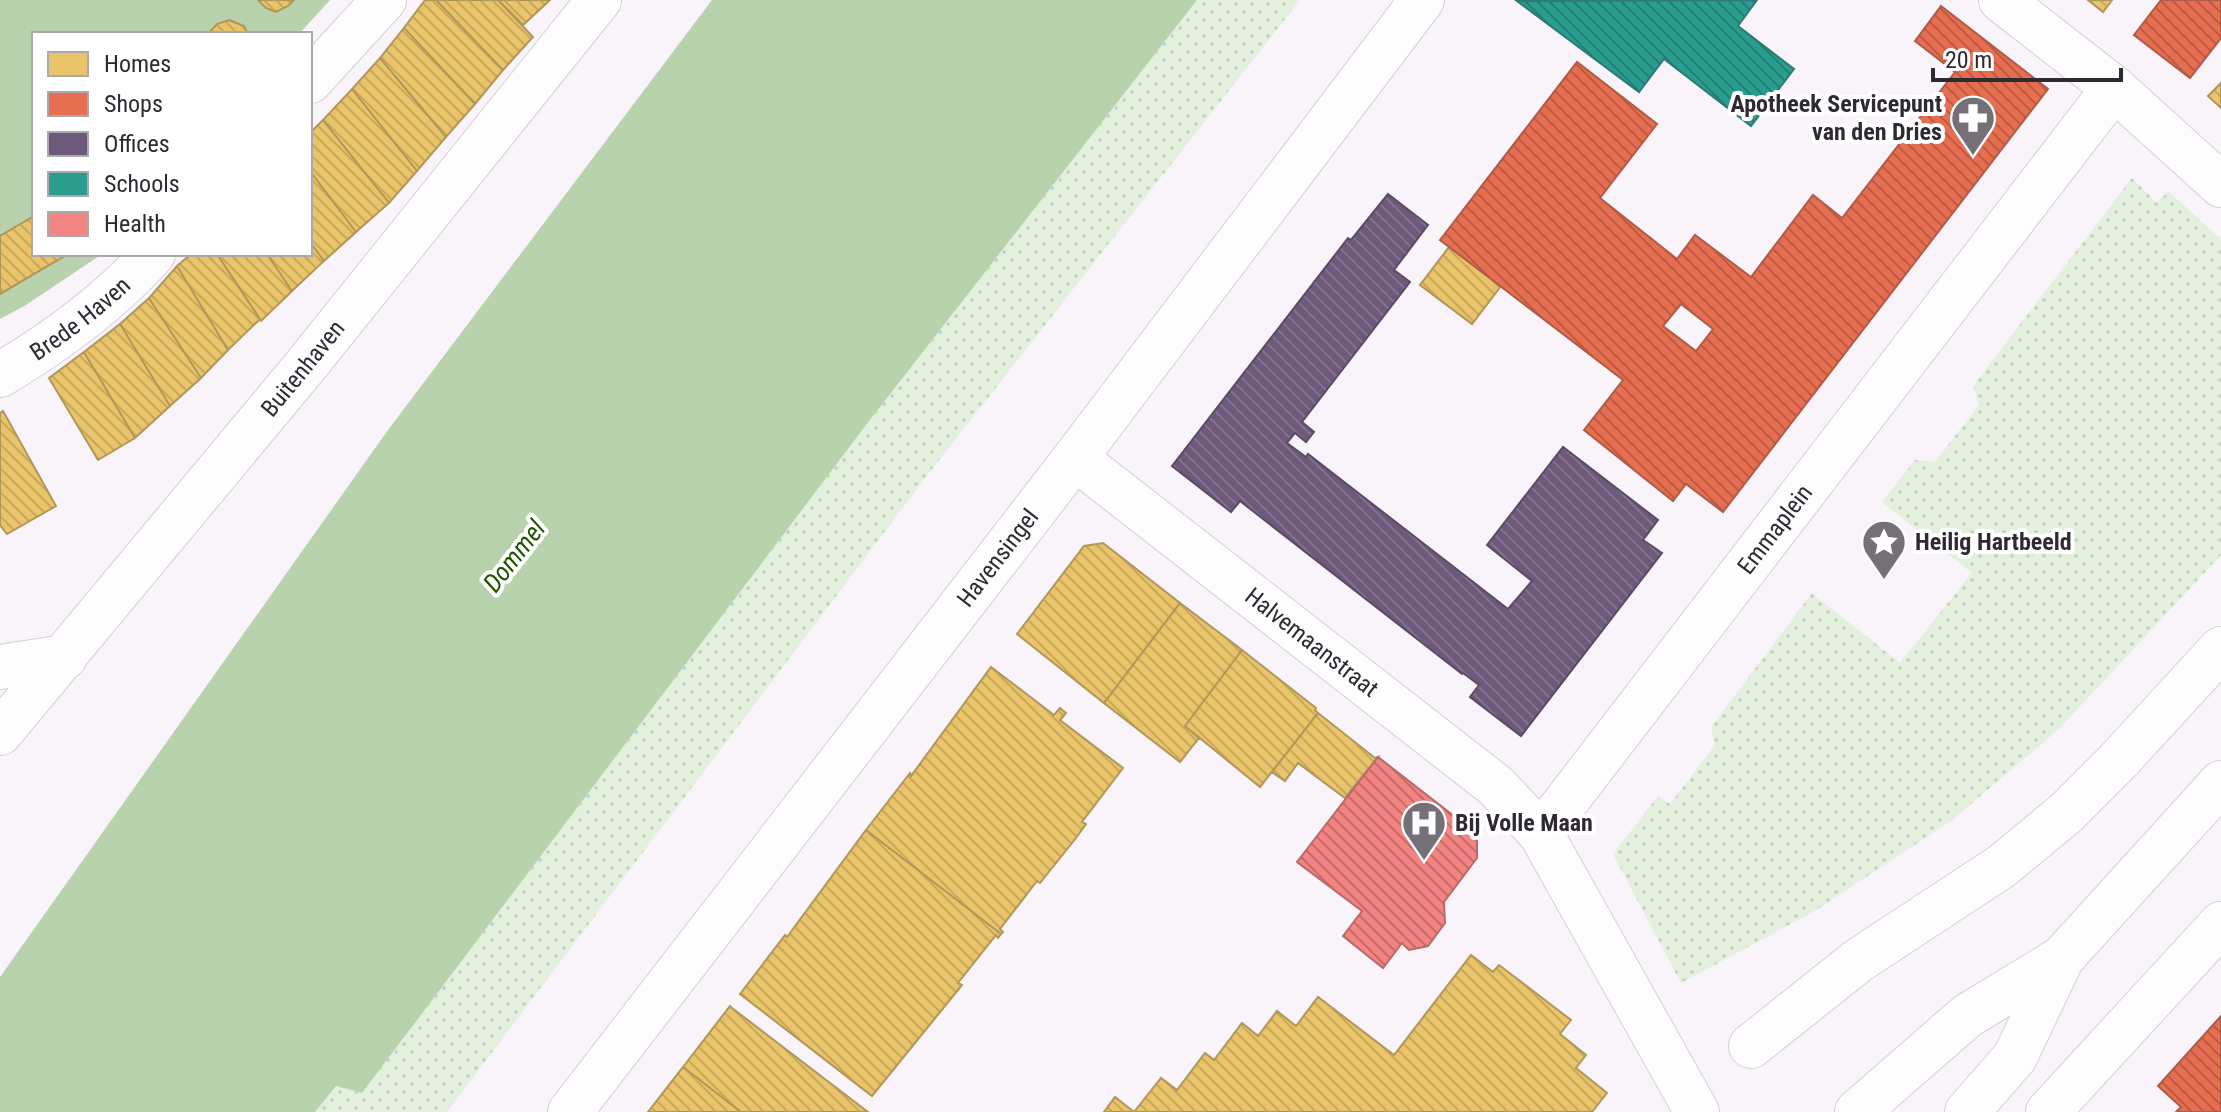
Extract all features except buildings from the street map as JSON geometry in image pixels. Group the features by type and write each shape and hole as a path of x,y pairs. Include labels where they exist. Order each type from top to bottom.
{"street":[{"path":"312,79 384,0"},
{"name":"Buitenhaven","path":"0,733 307,364 599,0"},
{"name":"Havensingel","path":"570,1112 1075,458 1422,0"},
{"path":"2001,0 2114,88 2221,185"},
{"name":"Emmaplein","path":"1541,834 2114,88"},
{"name":"Brede Haven","path":"0,375 91,314 122,289 151,256"},
{"name":"Halvemaanstraat","path":"1075,458 1496,786 1541,834"},
{"path":"1751,1046 1859,960 2002,866 2066,813 2221,649"},
{"path":"0,667 65,657"},
{"path":"1857,1112 1967,1016 2062,958 2221,783"},
{"path":"1541,834 1697,1112"},
{"path":"2048,1112 2221,924"},
{"path":"1967,1112 2015,1057 2062,958"}],"shaded area":[{"path":"1197,0 1300,0 932,469 447,1112 315,1112 336,1086 362,1093 866,425"},
{"path":"2132,178 2157,203 2168,191 2221,239 2221,555 2059,729 1951,821 1813,912 1681,983 1613,854 1658,796 1670,804 1715,745 1711,727 1812,593 1900,663 1972,573 1882,502 1915,460 1935,462 1979,405 1973,386"}],"water":[{"path":"0,0 330,0 301,32 32,32 32,256 99,256 0,319"},
{"name":"Dommel","path":"712,0 1197,0 866,425 362,1093 336,1086 315,1112 0,1112 0,977 388,430"}],"place":[{"name":"Apotheek Servicepunt van den Dries","path":"1973,157"},
{"name":"Heilig Hartbeeld","path":"1884,581"},
{"name":"Bij Volle Maan","path":"1424,862"}]}
